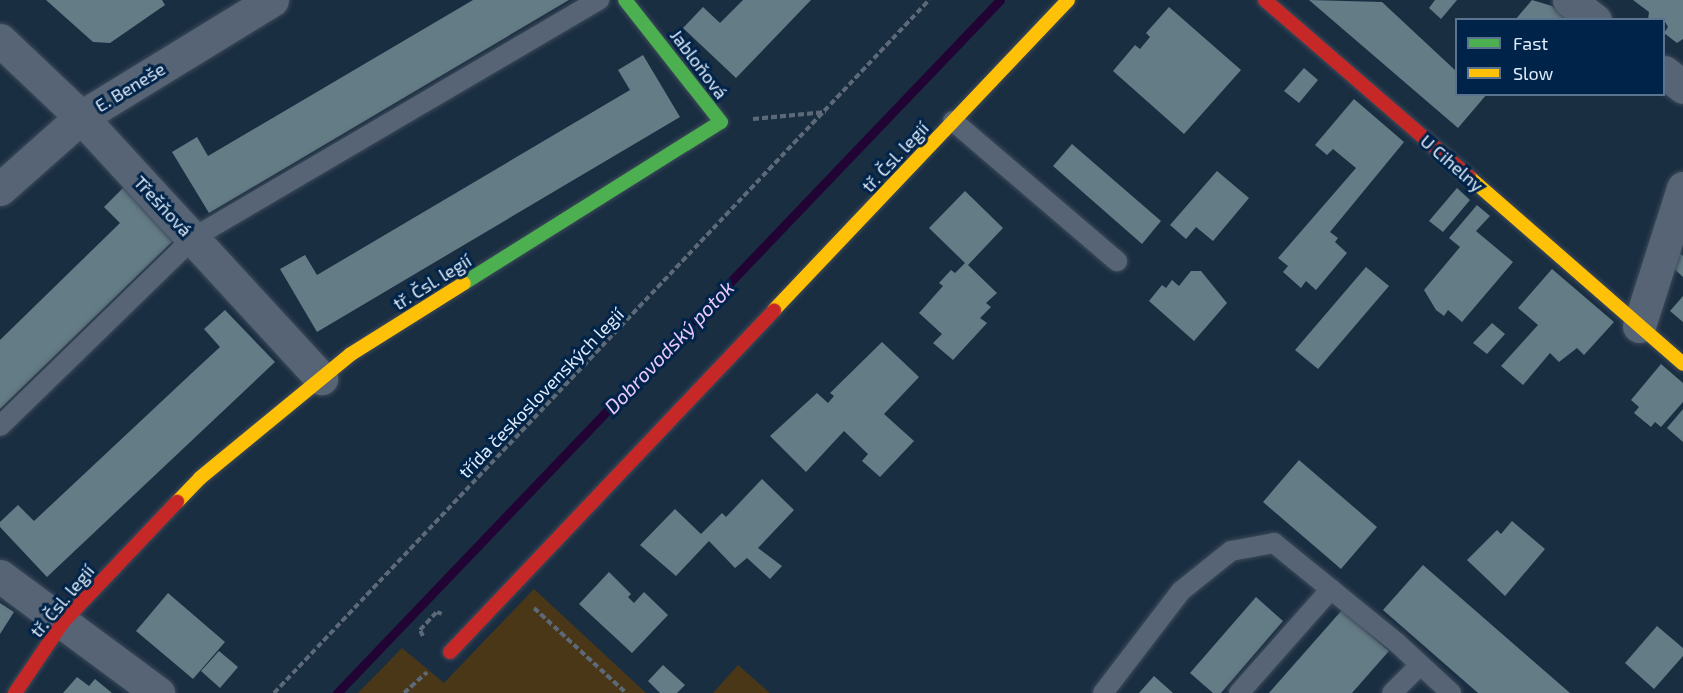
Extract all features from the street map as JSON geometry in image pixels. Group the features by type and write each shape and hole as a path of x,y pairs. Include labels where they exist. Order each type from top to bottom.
{"street":[{"name":"E. Beneše","path":"0,189 81,117 272,0"},
{"name":"Jabloňová","path":"625,0 721,122"},
{"name":"tř. Čsl. legií","path":"450,652 1068,0"},
{"name":"U Cihelny","path":"1265,0 1683,364"},
{"path":"1569,0 1592,18"},
{"name":"Třešňová","path":"0,40 81,117 321,378"},
{"path":"1665,73 1683,87"},
{"name":"tř. Čsl. legií","path":"15,693 63,622 200,478 321,378 351,354 721,122"},
{"path":"1639,326 1683,188"},
{"path":"0,576 158,693"}],"lane":[{"path":"0,426 193,238 599,0"},
{"path":"953,121 1117,261"},
{"path":"1103,693 1181,591 1231,551 1274,543 1451,693"},
{"path":"1239,693 1331,589"},
{"path":"1392,693 1420,665"}],"path":[{"path":"721,122 827,112 929,0"},
{"name":"třída československých legií","path":"274,693 827,112"},
{"path":"511,587 626,693"}],"shaded area":[{"path":"534,589 646,693 358,693 402,648 444,683"},
{"path":"738,665 770,693 713,693"}],"building":[{"path":"46,0 162,0 165,5 110,43 93,42"},
{"path":"473,0 569,0 209,213 172,152 197,137 208,156"},
{"path":"743,0 811,0 736,78 683,28 703,7 720,23"},
{"path":"1309,0 1382,2 1455,70 1455,96 1485,96 1458,128"},
{"path":"1435,0 1457,0 1441,19 1429,8"},
{"path":"1532,0 1552,6 1565,18 1517,18"},
{"path":"1633,0 1683,0 1683,39 1677,43 1665,34 1668,27 1665,18 1648,18 1649,12"},
{"path":"1169,7 1241,70 1184,134 1113,71 1135,45 1140,49 1150,37 1146,33"},
{"path":"643,55 680,117 317,332 280,269 305,255 317,275 630,90 618,70"},
{"path":"1304,68 1318,80 1299,103 1284,91"},
{"path":"1354,99 1404,142 1330,232 1338,238 1335,242 1347,253 1316,290 1306,281 1301,288 1283,272 1288,266 1278,258 1356,168 1333,149 1327,155 1315,145"},
{"path":"1072,144 1161,221 1142,244 1053,166"},
{"path":"1217,171 1249,198 1213,241 1196,227 1186,239 1170,225"},
{"path":"124,187 175,239 0,409 0,340 120,223 104,207"},
{"path":"1457,188 1470,200 1443,232 1429,221"},
{"path":"965,191 1003,228 968,265 997,293 986,303 991,307 980,318 987,323 953,360 933,343 942,334 919,313 943,286 939,283 951,270 955,273 965,263 929,228"},
{"path":"1477,205 1490,216 1476,231 1513,262 1462,322 1448,310 1444,316 1436,310 1424,290 1460,247 1449,238"},
{"path":"1680,253 1683,256 1683,277 1671,266"},
{"path":"1366,267 1389,286 1318,369 1295,350"},
{"path":"1552,269 1614,322 1584,355 1577,348 1559,362 1550,353 1523,385 1501,366 1538,325 1518,308"},
{"path":"1191,271 1201,271 1227,303 1194,341 1149,301 1162,285 1166,288 1172,280 1179,286"},
{"path":"1683,296 1683,322 1670,311"},
{"path":"225,310 275,362 47,577 0,527 0,522 18,505 34,521 220,347 204,329"},
{"path":"1492,323 1505,334 1487,354 1473,343"},
{"path":"882,342 919,377 884,414 914,441 880,477 862,461 868,454 844,431 806,472 770,436 817,393 828,403 834,396 830,393"},
{"path":"1661,364 1683,383 1683,402 1661,427 1655,422 1651,427 1634,413 1639,407 1631,400"},
{"path":"1683,409 1683,442 1667,428"},
{"path":"1299,460 1377,527 1341,569 1263,502"},
{"path":"762,479 794,510 758,548 782,566 770,579 747,558 735,568 709,541 676,576 640,545 675,509 701,534 722,513 726,517"},
{"path":"1512,521 1545,549 1505,596 1467,560 1497,530 1501,534"},
{"path":"1423,565 1570,693 1478,693 1383,610"},
{"path":"609,572 631,594 628,597 634,603 644,592 668,615 632,653 579,604"},
{"path":"168,593 225,642 193,679 136,631"},
{"path":"1256,597 1283,621 1221,693 1213,693 1190,673"},
{"path":"0,603 14,612 0,634"},
{"path":"1342,610 1389,651 1352,693 1269,693"},
{"path":"1657,626 1683,648 1683,656 1654,689 1625,663"},
{"path":"219,651 238,667 220,688 201,671"},
{"path":"663,665 685,685 677,693 660,693 648,681"},
{"path":"1154,676 1173,693 1139,693"},
{"path":"77,677 89,686 95,679 112,693 63,693"}],"waterway":[{"name":"Dobrovodský potok","path":"337,693 1000,0"}],"traffic: fast":[{"path":"464,283 721,122 625,0"}],"traffic: slow":[{"path":"774,310 1068,0"},
{"path":"1469,177 1683,364"},
{"path":"177,502 200,478 351,354 464,283"}],"traffic: jam":[{"path":"1265,0 1469,177"},
{"path":"450,652 774,310"},
{"path":"15,693 63,622 177,502"}]}
